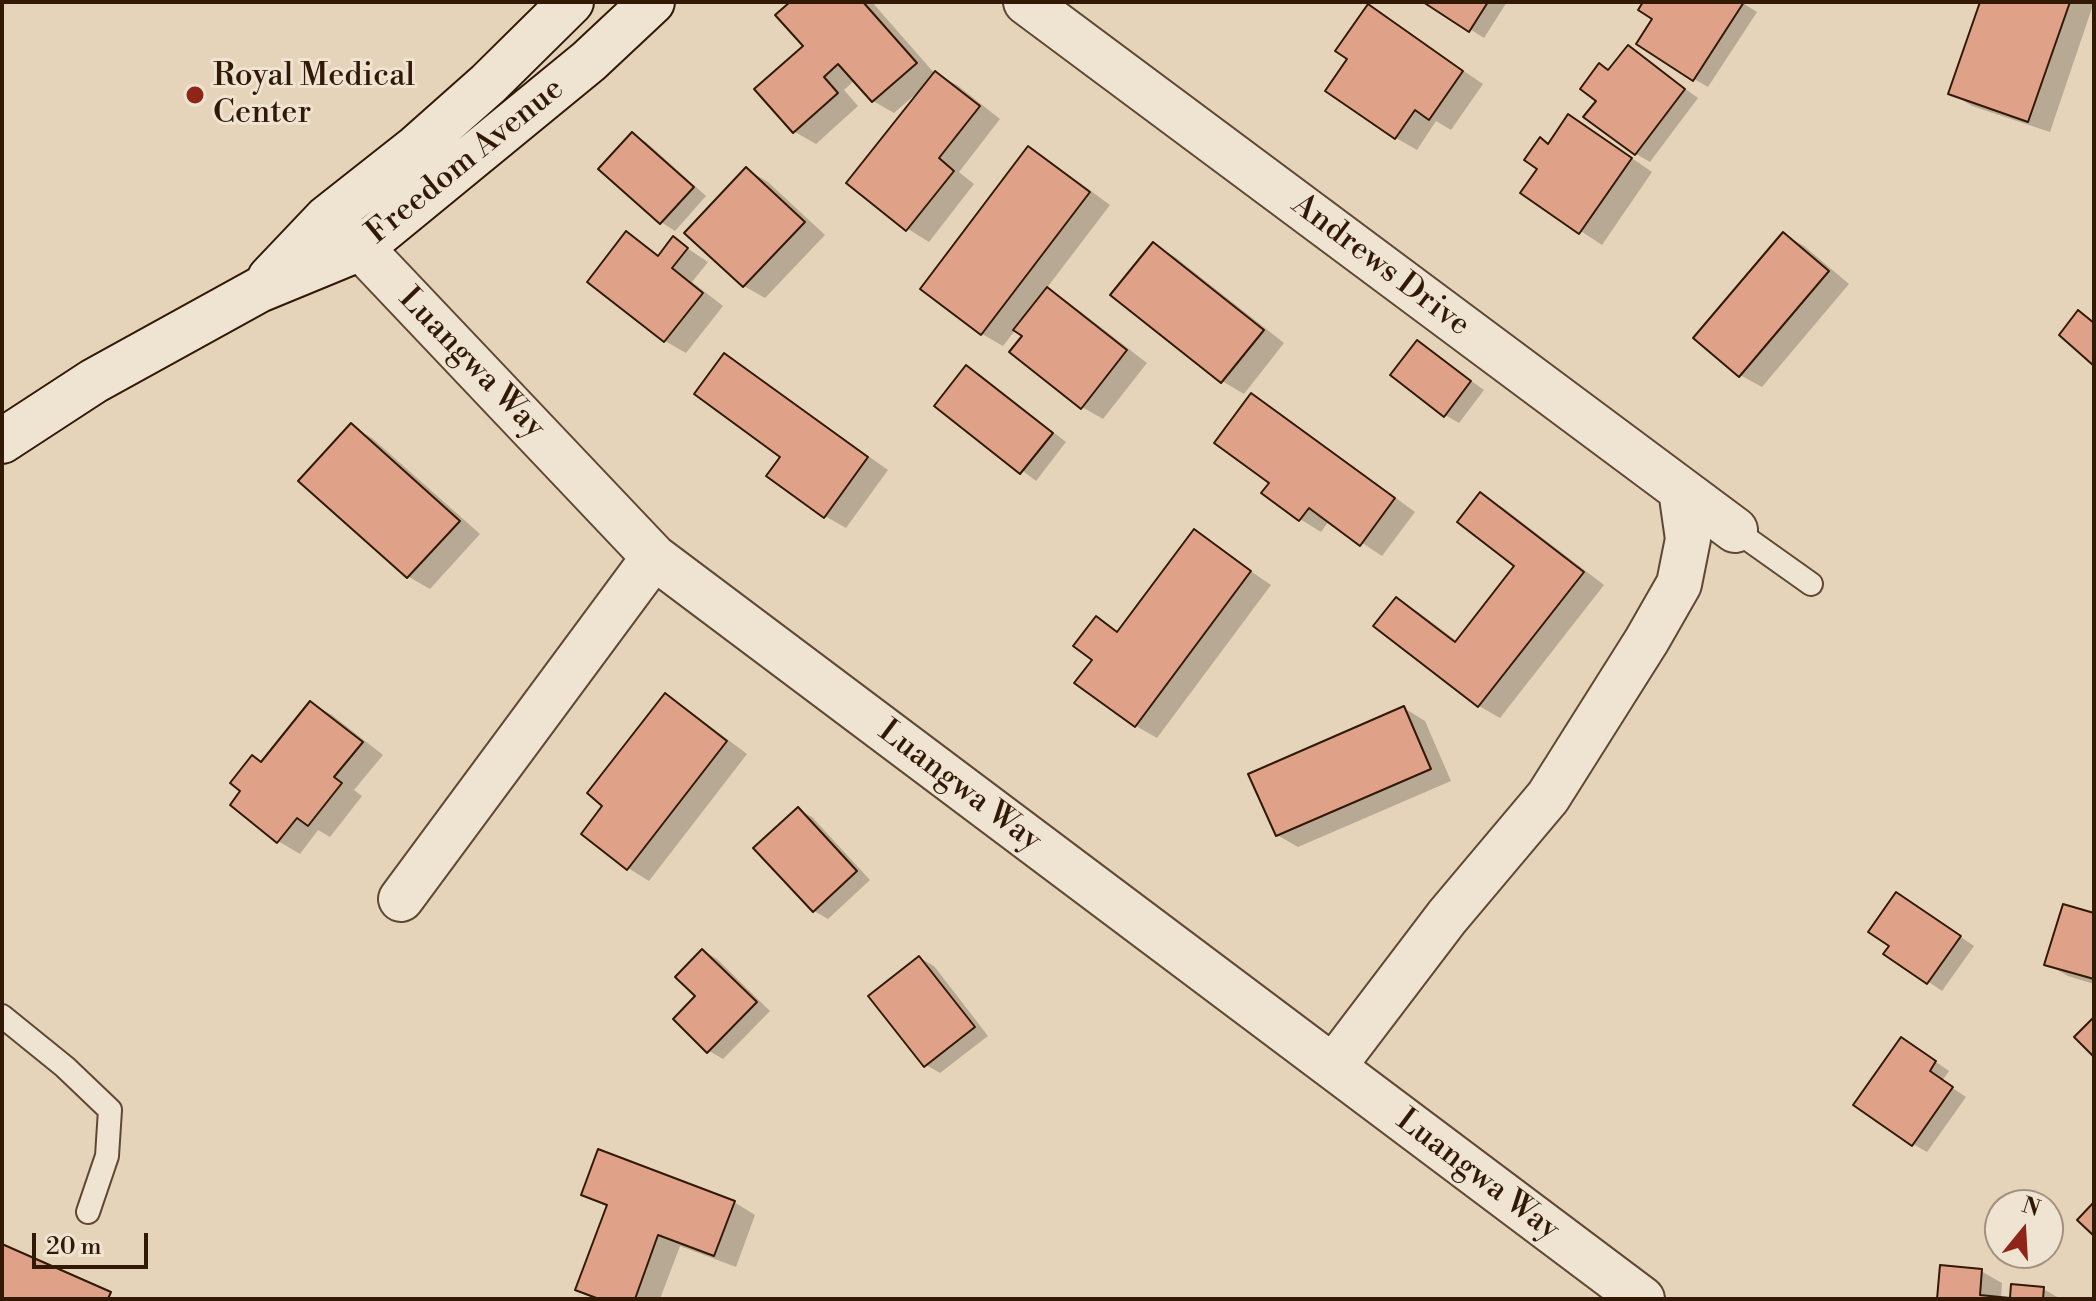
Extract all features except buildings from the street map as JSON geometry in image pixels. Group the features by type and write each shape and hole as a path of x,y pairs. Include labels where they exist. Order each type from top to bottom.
{"street":[{"name":"Freedom Avenue","path":"259,290 327,218 417,147 488,84 571,2"},
{"name":"Freedom Avenue","path":"2,441 94,381 259,290 361,248 589,61 652,2"},
{"name":"Andrews Drive","path":"1026,2 1735,530"},
{"name":"Luangwa Way","path":"327,218 361,248 654,557 1642,1299"},
{"path":"1333,1067 1447,917 1548,797 1647,640 1679,584 1688,539 1681,490"},
{"path":"401,899 654,557"}],"lane":[{"path":"1735,530 1811,584"},
{"path":"2,1016 65,1067 110,1110 107,1156 88,1212"}],"place":[{"name":"Royal Medical Center","path":"195,95"}]}
